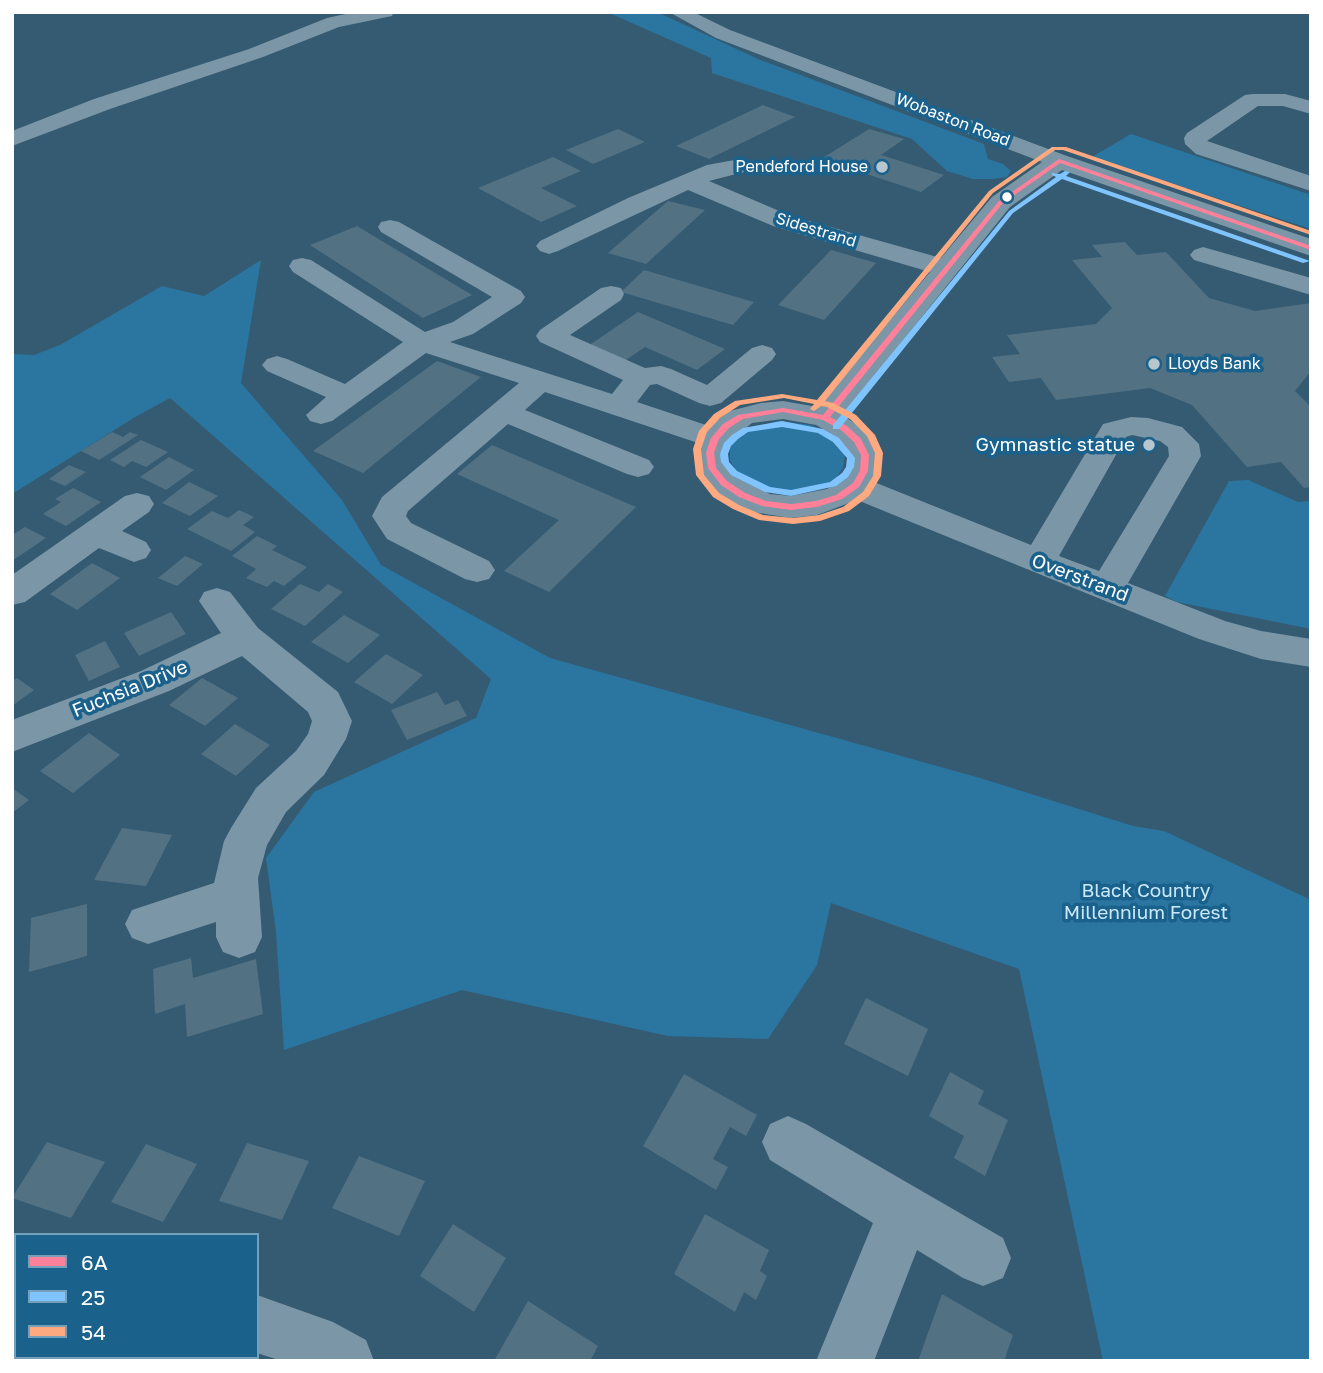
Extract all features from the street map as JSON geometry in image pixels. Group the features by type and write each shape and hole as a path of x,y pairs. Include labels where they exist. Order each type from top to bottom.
{"street":[{"path":"12,139 102,104 256,52 334,22 385,12"},
{"name":"Wobaston Road","path":"678,12 723,34 1059,161 1311,248"},
{"path":"1311,108 1285,100 1253,100 1195,138 1196,144 1204,149 1311,184"},
{"path":"825,418 1001,202 1059,161"},
{"path":"549,246 637,203 715,170 740,166"},
{"name":"Sidestrand","path":"690,182 782,220 946,268"},
{"path":"321,415 422,342 463,328 511,297 390,227"},
{"path":"1203,255 1311,287"},
{"path":"302,266 422,342 715,438"},
{"path":"611,294 550,336 642,377 661,375 710,397 762,354"},
{"path":"276,365 348,396"},
{"path":"618,406 642,377"},
{"path":"477,570 399,531 389,516 394,505 540,381"},
{"path":"783,410 825,418 851,434 865,455 864,471 856,485 839,497 817,505 791,507 765,504 741,495 724,483 712,468 710,453 715,438 726,426 741,417 761,412 783,410"},
{"path":"504,412 638,467"},
{"path":"1038,562 1114,431 1130,426 1148,427 1171,434 1183,444 1185,456 1106,589"},
{"name":"Overstrand","path":"856,485 872,495 1212,629 1261,645 1311,653"},
{"path":"12,593 137,504"},
{"path":"98,534 134,550"},
{"path":"148,925 237,916 236,878 246,841 271,800 310,762 326,739 332,720 324,703 246,638 217,601"},
{"name":"Fuchsia Drive","path":"12,736 155,681 246,638"},
{"path":"788,1142 983,1258"},
{"path":"845,1361 905,1212"},
{"path":"259,1325 313,1342 345,1361"}],"green space":[{"path":"607,12 657,12 758,59 984,144 988,159 1003,164 1011,171 1007,177 973,179 947,171 912,139 712,73 711,58"},
{"path":"1131,134 1311,195 1311,229 1092,157"},
{"name":"Black Country Millennium Forest","path":"261,260 241,383 342,500 381,565 550,658 980,778 1133,826 1164,831 1311,900 1311,1361 1103,1361 1019,969 831,903 817,965 768,1039 668,1036 462,990 284,1050 276,932 266,858 314,792 476,718 491,679 170,398 12,494 12,354 34,355 60,345 162,286 204,296"},
{"path":"777,421 811,425 827,433 839,444 845,455 843,468 835,479 821,487 802,492 782,492 762,488 747,481 736,471 730,460 730,449 735,438 746,430"},
{"path":"1248,480 1298,502 1311,501 1311,629 1177,602 1165,596 1229,481"}],"building":[{"path":"763,105 795,117 709,159 676,146"},
{"path":"618,129 645,142 593,164 566,150"},
{"name":"Pendeford House","path":"869,129 904,139 881,155 944,175 921,192 821,159"},
{"path":"553,157 581,171 541,188 577,206 541,222 478,188"},
{"path":"668,201 705,210 646,264 608,253"},
{"path":"357,226 472,295 423,318 310,245"},
{"name":"Lloyds Bank","path":"1125,242 1137,255 1166,252 1209,298 1255,311 1311,303 1311,371 1295,391 1311,407 1311,487 1304,488 1281,462 1247,467 1192,405 1150,388 1056,400 1041,378 1009,382 992,357 1020,354 1007,335 1096,324 1112,308 1072,260 1102,257 1092,245"},
{"path":"831,250 876,263 824,320 778,305"},
{"path":"644,270 754,302 733,325 621,292"},
{"path":"638,312 725,349 697,370 645,347 623,362 588,346"},
{"path":"437,361 481,377 363,473 313,451"},
{"path":"112,432 123,437 130,432 138,435 99,460 81,451"},
{"path":"141,440 168,452 146,467 132,461 124,467 110,460"},
{"path":"492,445 636,507 549,592 504,571 559,520 457,474"},
{"path":"169,457 194,470 166,490 140,477"},
{"path":"69,465 86,472 65,486 49,479"},
{"path":"189,482 218,496 190,516 162,503"},
{"path":"73,488 101,502 66,526 43,514 61,502 55,499"},
{"path":"239,510 254,517 243,525 255,532 231,551 187,529 212,511 228,518"},
{"path":"25,527 46,538 12,561 12,535"},
{"path":"257,536 277,546 272,550 307,567 284,586 274,581 267,587 246,578 256,569 232,556"},
{"path":"185,556 203,564 177,586 158,578"},
{"path":"92,563 120,578 77,610 50,594"},
{"path":"300,584 319,592 328,584 343,592 305,626 271,609"},
{"path":"171,612 186,634 139,656 124,633"},
{"path":"344,615 380,635 348,663 311,642"},
{"path":"105,641 120,667 89,681 75,655"},
{"path":"386,654 423,675 392,704 354,682"},
{"path":"17,678 34,690 12,706 12,681"},
{"path":"202,678 238,698 205,726 169,705"},
{"path":"437,692 445,705 458,700 467,716 407,740 391,710"},
{"path":"235,724 270,745 236,776 201,754"},
{"path":"89,733 120,755 73,793 40,771"},
{"path":"12,788 29,800 12,813"},
{"path":"122,828 172,835 146,886 94,880"},
{"path":"87,904 87,956 29,972 31,918"},
{"path":"191,958 193,978 256,959 263,1014 187,1037 185,1004 155,1014 153,969"},
{"path":"866,998 928,1029 908,1076 844,1044"},
{"path":"950,1072 984,1091 978,1104 1008,1120 985,1176 954,1158 964,1136 929,1116"},
{"path":"684,1074 757,1115 746,1136 730,1127 713,1159 728,1167 716,1190 643,1146"},
{"path":"47,1142 105,1162 71,1218 12,1198"},
{"path":"247,1143 309,1161 282,1220 219,1201"},
{"path":"146,1144 197,1164 163,1222 111,1202"},
{"path":"359,1156 425,1181 399,1236 332,1208"},
{"path":"705,1214 769,1250 760,1271 767,1276 756,1300 744,1292 735,1312 674,1274"},
{"path":"453,1224 506,1258 474,1312 420,1276"},
{"path":"942,1294 1013,1335 1004,1361 918,1361"},
{"path":"528,1301 598,1346 590,1361 494,1361"}],"transit line":[{"name":"54","path":"814,409 991,192 1054,148 1064,148 1311,233"},
{"name":"6A","path":"1059,161 1311,248"},
{"name":"6A","path":"825,418 1001,202 1059,161"},
{"name":"25","path":"836,427 1011,212 1067,172"},
{"name":"25","path":"1054,174 1306,261"},
{"name":"54","path":"782,396 738,403 717,416 703,431 697,449 700,475 716,495 762,518 793,521 820,518 846,509 866,494 877,476 879,453 871,435 853,417 830,405 786,396"},
{"name":"6A","path":"783,410 825,418 844,428 858,441 865,455 864,471 856,485 839,497 817,504 791,507 765,504 742,495 724,483 712,468 710,453 715,438 726,426 741,417 783,410"},
{"name":"25","path":"782,424 820,431 836,440 851,458 845,475 833,484 791,493 768,490 734,473 725,462 727,445 746,430 782,424"}],"place":[{"name":"Pendeford House","path":"882,167"},
{"name":"Lloyds Bank","path":"1154,364"},
{"name":"Gymnastic statue","path":"1149,445"}]}
